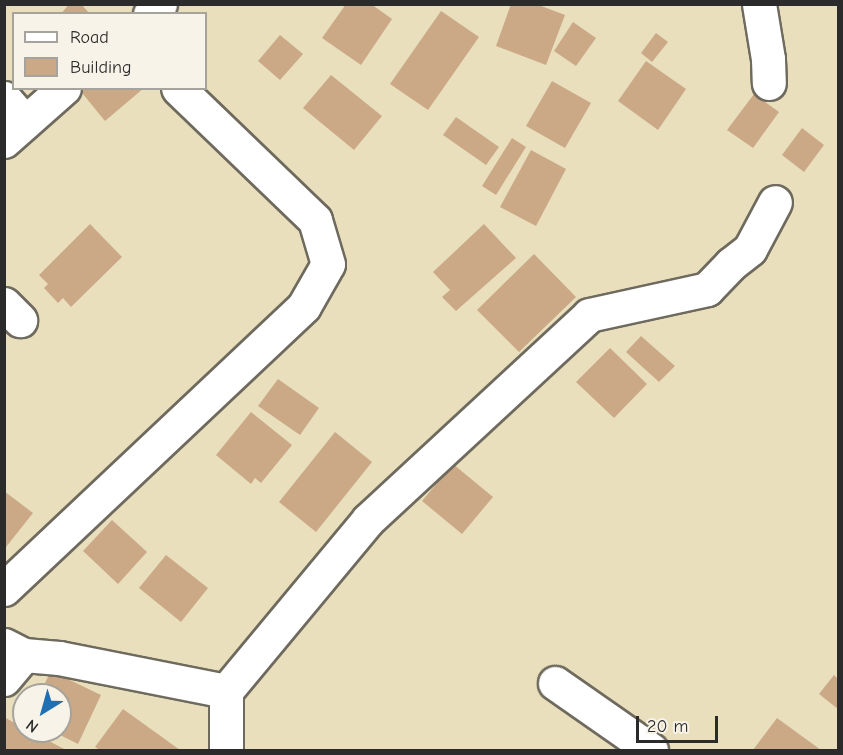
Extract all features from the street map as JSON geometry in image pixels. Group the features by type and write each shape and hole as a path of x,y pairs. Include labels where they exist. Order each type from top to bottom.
{"street":[{"path":"759,4 768,59 769,83"},
{"path":"11,120 61,90"},
{"path":"4,589 304,306 328,264 315,220 180,90"},
{"path":"226,750 226,691 368,520 589,315 707,289 731,264 750,249 775,202"},
{"path":"11,660 59,658 226,691"},
{"path":"555,682 651,750"}],"building":[{"path":"69,4 81,4 88,12 63,12"},
{"path":"346,4 371,4 392,19 361,65 322,38"},
{"path":"511,4 536,4 565,15 546,65 496,46"},
{"path":"441,11 479,37 428,110 390,84"},
{"path":"573,22 596,38 576,66 554,51"},
{"path":"656,33 668,42 652,62 641,53"},
{"path":"280,35 303,54 280,80 258,61"},
{"path":"646,61 686,89 658,130 618,101"},
{"path":"331,75 382,116 354,150 303,108"},
{"path":"552,81 591,103 565,148 526,126"},
{"path":"80,90 142,90 105,121"},
{"path":"754,94 779,112 753,148 727,130"},
{"path":"456,117 499,147 486,165 443,135"},
{"path":"802,128 824,145 804,172 782,155"},
{"path":"512,138 526,147 496,195 482,186"},
{"path":"531,150 566,169 536,226 500,207"},
{"path":"90,224 122,257 71,307 63,298 58,303 44,288 48,284 39,275"},
{"path":"484,224 516,258 456,311 442,297 450,290 433,272"},
{"path":"534,254 576,297 519,352 477,310"},
{"path":"641,336 675,366 659,382 626,352"},
{"path":"610,348 647,384 614,418 576,382"},
{"path":"278,379 319,408 300,435 258,406"},
{"path":"251,412 292,445 261,483 255,478 251,484 216,455"},
{"path":"335,432 372,462 316,532 279,502"},
{"path":"453,464 493,497 462,534 422,501"},
{"path":"4,491 33,513 6,547 4,546"},
{"path":"112,520 147,552 118,584 83,551"},
{"path":"166,555 208,588 181,622 139,588"},
{"path":"51,671 101,695 78,744 72,741 72,683 45,683"},
{"path":"834,675 838,679 838,709 819,694"},
{"path":"123,709 180,750 100,750 95,747"},
{"path":"4,717 12,721 12,743 53,743 66,750 4,750"},
{"path":"777,718 821,750 753,750"}]}
